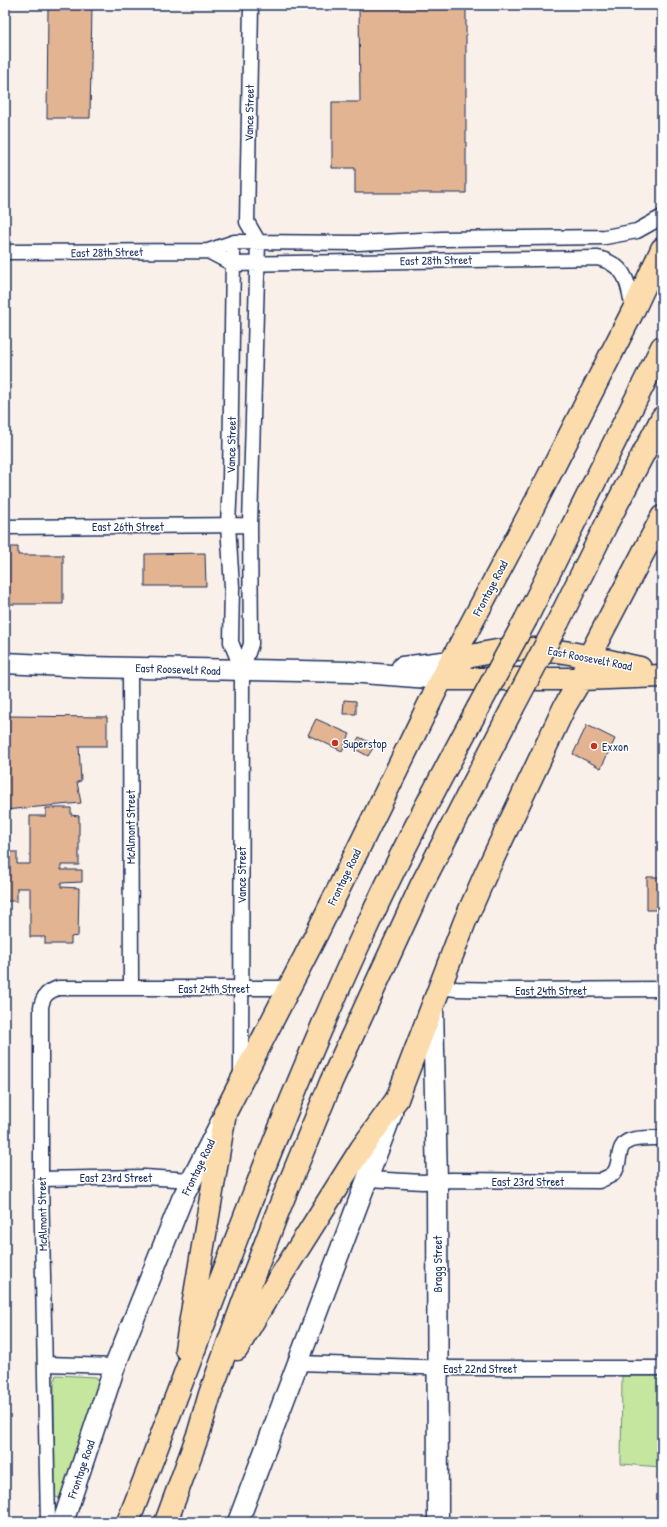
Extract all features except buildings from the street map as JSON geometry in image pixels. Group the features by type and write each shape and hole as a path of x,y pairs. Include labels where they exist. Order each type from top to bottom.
{"main road":[{"name":"Frontage Road","path":"63,1522 115,1366 191,1180 289,988 446,670 531,511 633,310 662,249"},
{"path":"128,1522 181,1389 271,1150 322,1027 399,857 526,619 662,347"},
{"path":"166,1522 199,1432 210,1394 276,1216 358,1020 421,886 558,622 606,523 662,418"},
{"path":"238,1522 436,996 486,873 565,706 581,679 590,657 662,517"},
{"name":"East Roosevelt Road","path":"446,670 492,651 516,649 552,650 590,657 662,675"},
{"name":"East Roosevelt Road","path":"5,663 350,672 446,670 581,679 662,675"},
{"name":"Bragg Street","path":"436,996 438,1522"},
{"path":"210,1394 262,1306 362,1150 397,1100"},
{"path":"181,1389 225,1113"}],"street":[{"name":"Vance Street","path":"247,222 251,5"},
{"name":"East 28th Street","path":"5,252 208,251 234,242 258,241 358,243 442,239 606,237 637,231 662,217"},
{"path":"234,242 247,222 258,241"},
{"name":"Vance Street","path":"242,1080 240,988 242,670 251,644 250,525 258,241"},
{"name":"Vance Street","path":"234,242 228,525 232,587 231,642 242,670"},
{"name":"East 28th Street","path":"208,251 233,264 598,258 608,260 620,269 627,282 633,310"},
{"name":"East 26th Street","path":"5,527 250,525"},
{"name":"McAlmont Street","path":"48,1522 41,1179 40,1007 46,993 58,988 135,988 130,667"},
{"name":"East 24th Street","path":"135,988 289,988"},
{"name":"East 24th Street","path":"436,996 456,989 662,989"},
{"name":"East 23rd Street","path":"368,1179 423,1182 437,1180 599,1181 615,1171 618,1165 619,1152 626,1142 631,1139 662,1138"},
{"name":"East 23rd Street","path":"41,1179 56,1177 144,1176 191,1180"},
{"name":"East 22nd Street","path":"298,1363 437,1368 662,1368"},
{"path":"45,1364 115,1366"}],"green space":[{"path":"56,1375 96,1377 100,1383 60,1498 55,1497 54,1382"},
{"path":"622,1376 662,1376 662,1467 621,1464"}],"place":[{"name":"Superstop","path":"335,743"},
{"name":"Exxon","path":"594,746"}]}
